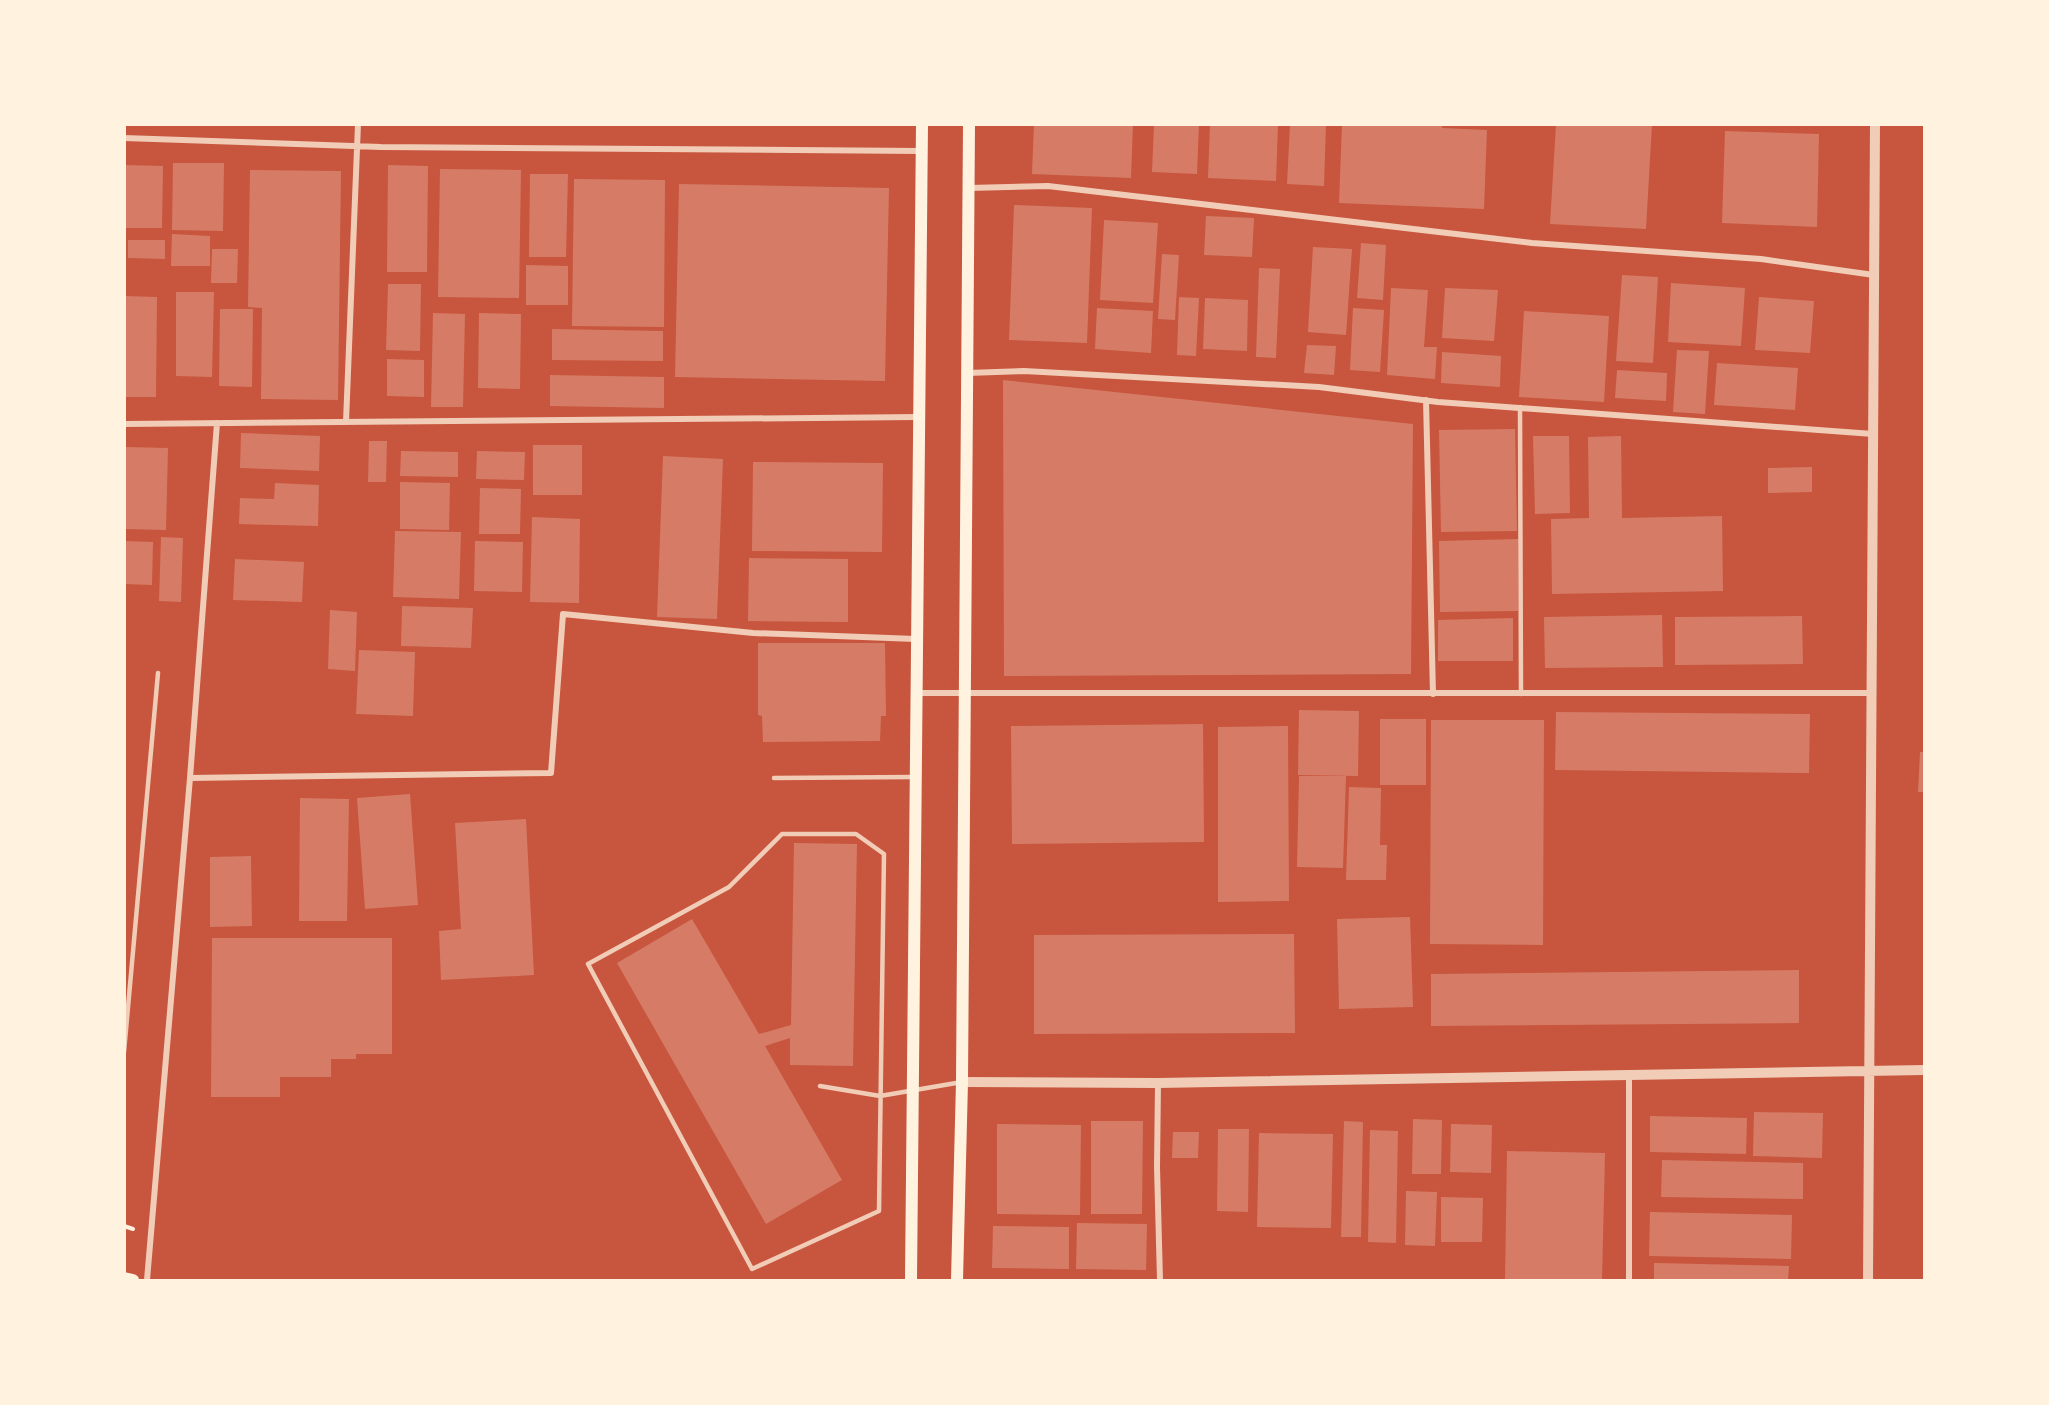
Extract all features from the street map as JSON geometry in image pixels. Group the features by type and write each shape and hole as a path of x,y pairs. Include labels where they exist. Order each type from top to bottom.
{"main road":[{"path":"911,1281 922,124"},
{"path":"957,1281 962,1082 969,124"},
{"path":"124,1278 133,1281"}],"street":[{"path":"346,422 358,124"},
{"path":"1868,1281 1875,124"},
{"path":"124,138 358,146 922,151"},
{"path":"969,188 1048,186 1532,243 1761,259 1874,275"},
{"path":"966,374 1024,371 1319,387 1426,400 1873,434"},
{"path":"1426,400 1433,694"},
{"path":"124,424 919,417"},
{"path":"147,1281 190,778 217,423"},
{"path":"190,778 551,773 564,614 753,633 916,639"},
{"path":"916,693 1872,693"},
{"path":"962,1082 1158,1083 1924,1070"},
{"path":"1629,1075 1629,1281"},
{"path":"1158,1083 1157,1167 1160,1281"}],"lane":[{"path":"1520,407 1521,694"},
{"path":"124,1052 158,673"},
{"path":"774,778 915,777"},
{"path":"782,834 856,834 884,854 880,1096 879,1211 752,1269 588,964 729,887 782,834"},
{"path":"820,1086 880,1096 962,1082"}],"building":[{"path":"1034,124 1133,124 1131,178 1032,174"},
{"path":"1154,124 1199,124 1197,174 1152,172"},
{"path":"1210,124 1278,124 1276,181 1208,178"},
{"path":"1290,124 1326,124 1324,186 1287,184"},
{"path":"1342,124 1443,124 1442,128 1487,130 1484,209 1339,203"},
{"path":"1556,124 1652,124 1646,229 1550,224"},
{"path":"1725,131 1819,134 1817,227 1722,223"},
{"path":"173,163 224,163 223,231 172,230"},
{"path":"124,165 163,166 162,228 124,228"},
{"path":"388,165 428,166 427,272 387,272"},
{"path":"440,169 521,170 519,298 438,297"},
{"path":"250,170 341,171 338,400 261,399 262,308 248,307"},
{"path":"530,174 568,174 566,257 529,257"},
{"path":"574,179 665,180 664,327 572,326"},
{"path":"679,184 889,188 885,381 675,377"},
{"path":"1014,205 1092,208 1087,343 1009,340"},
{"path":"1206,216 1254,218 1252,257 1204,255"},
{"path":"1104,220 1158,223 1153,303 1100,300"},
{"path":"172,234 210,236 210,266 171,266"},
{"path":"128,240 165,240 165,259 128,258"},
{"path":"1361,243 1386,245 1383,300 1357,298"},
{"path":"1313,247 1352,249 1346,335 1308,332"},
{"path":"212,249 238,249 237,283 211,283"},
{"path":"1162,254 1179,255 1175,320 1158,319"},
{"path":"526,265 568,266 568,305 526,305"},
{"path":"1259,268 1280,269 1276,358 1256,357"},
{"path":"1622,275 1658,277 1653,363 1616,361"},
{"path":"1671,283 1745,288 1741,346 1668,342"},
{"path":"388,284 421,284 420,351 386,350"},
{"path":"1391,288 1428,290 1424,347 1437,347 1435,379 1387,375"},
{"path":"1445,288 1498,290 1494,341 1442,338"},
{"path":"176,292 214,292 212,377 176,376"},
{"path":"124,296 157,297 156,397 124,397"},
{"path":"1179,297 1199,298 1196,356 1177,355"},
{"path":"1759,297 1814,301 1810,353 1755,350"},
{"path":"1205,298 1248,300 1247,351 1203,349"},
{"path":"1097,308 1153,311 1151,353 1095,349"},
{"path":"1353,308 1384,310 1380,372 1350,370"},
{"path":"220,309 253,309 252,387 219,386"},
{"path":"1524,311 1609,316 1604,402 1519,397"},
{"path":"433,313 465,314 463,407 431,407"},
{"path":"479,313 521,314 520,389 478,388"},
{"path":"552,329 663,331 663,361 552,360"},
{"path":"1307,345 1336,346 1334,375 1304,373"},
{"path":"1677,350 1709,351 1705,414 1673,412"},
{"path":"1442,352 1501,356 1500,387 1441,383"},
{"path":"387,359 424,360 424,397 387,396"},
{"path":"1717,363 1798,368 1795,410 1714,405"},
{"path":"1617,370 1667,373 1666,401 1615,398"},
{"path":"550,375 664,377 664,408 550,406"},
{"path":"1003,380 1413,424 1411,674 1004,676"},
{"path":"1515,429 1517,531 1441,532 1439,430"},
{"path":"241,433 320,436 319,471 240,468"},
{"path":"1533,436 1569,436 1570,513 1535,514"},
{"path":"1621,436 1622,518 1722,516 1723,591 1552,594 1551,519 1589,518 1588,437"},
{"path":"369,441 387,441 386,482 368,482"},
{"path":"533,445 582,445 582,495 533,495"},
{"path":"124,447 168,448 166,530 124,529"},
{"path":"401,451 458,452 458,477 400,476"},
{"path":"477,451 525,452 524,480 476,479"},
{"path":"663,456 723,459 717,619 657,617"},
{"path":"753,462 883,463 882,552 752,551"},
{"path":"1812,467 1812,492 1768,493 1768,468"},
{"path":"400,482 450,483 449,530 400,529"},
{"path":"275,483 319,485 318,526 239,524 240,498 274,499"},
{"path":"480,488 521,489 520,534 479,534"},
{"path":"532,517 580,519 579,603 530,602"},
{"path":"395,531 461,532 459,599 393,597"},
{"path":"161,537 183,538 181,602 159,601"},
{"path":"1518,539 1518,611 1440,612 1439,541"},
{"path":"124,541 153,542 152,585 124,584"},
{"path":"475,541 523,542 522,592 474,591"},
{"path":"749,558 848,559 848,622 748,621"},
{"path":"235,559 304,562 302,602 233,600"},
{"path":"402,606 473,608 471,648 401,646"},
{"path":"330,610 357,612 355,671 328,669"},
{"path":"1662,615 1663,667 1545,668 1544,617"},
{"path":"1802,616 1803,664 1675,665 1675,617"},
{"path":"1513,618 1513,661 1438,661 1438,620"},
{"path":"758,643 885,643 886,716 881,716 880,741 763,742 762,716 758,715"},
{"path":"359,650 415,652 413,716 356,714"},
{"path":"1299,710 1359,711 1358,776 1298,775"},
{"path":"1556,712 1810,714 1809,773 1555,770"},
{"path":"1380,719 1426,719 1426,785 1380,785"},
{"path":"1431,720 1544,720 1543,945 1430,944"},
{"path":"1203,724 1204,842 1012,844 1011,726"},
{"path":"1288,726 1289,901 1218,902 1218,727"},
{"path":"1920,752 1924,752 1924,792 1918,792"},
{"path":"1299,776 1346,776 1343,868 1297,867"},
{"path":"1349,787 1381,788 1380,845 1387,845 1386,880 1346,880"},
{"path":"410,794 418,905 365,909 357,798"},
{"path":"300,798 349,799 347,921 299,921"},
{"path":"526,819 534,975 441,980 439,931 461,929 455,823"},
{"path":"794,843 857,844 853,1066 790,1065 790,1038 765,1046 842,1180 766,1224 617,963 692,919 759,1034 791,1025"},
{"path":"251,856 252,926 210,927 210,857"},
{"path":"1410,917 1413,1007 1339,1009 1337,919"},
{"path":"1294,934 1295,1033 1034,1034 1034,935"},
{"path":"212,938 392,938 392,1054 356,1054 356,1059 331,1059 331,1077 280,1077 280,1097 211,1097"},
{"path":"1799,970 1799,1023 1431,1026 1431,974"},
{"path":"1754,1112 1823,1113 1822,1158 1753,1156"},
{"path":"1650,1116 1747,1118 1746,1154 1650,1152"},
{"path":"1413,1119 1442,1120 1441,1174 1412,1174"},
{"path":"1091,1121 1143,1121 1142,1214 1091,1214"},
{"path":"1344,1121 1363,1122 1361,1237 1341,1237"},
{"path":"997,1124 1081,1125 1080,1215 997,1214"},
{"path":"1451,1124 1492,1125 1491,1173 1450,1172"},
{"path":"1218,1129 1249,1129 1248,1212 1217,1211"},
{"path":"1370,1130 1398,1131 1396,1243 1368,1242"},
{"path":"1173,1132 1199,1132 1198,1158 1172,1158"},
{"path":"1259,1133 1333,1134 1331,1228 1257,1227"},
{"path":"1507,1151 1605,1153 1602,1280 1505,1280"},
{"path":"1662,1160 1803,1163 1803,1199 1661,1197"},
{"path":"1406,1191 1437,1192 1435,1246 1405,1245"},
{"path":"1441,1197 1483,1198 1482,1242 1441,1242"},
{"path":"1650,1212 1792,1215 1791,1259 1649,1256"},
{"path":"1077,1223 1147,1224 1146,1270 1076,1269"},
{"path":"993,1226 1069,1227 1069,1269 992,1268"},
{"path":"1654,1263 1789,1266 1788,1280 1654,1280"}]}
